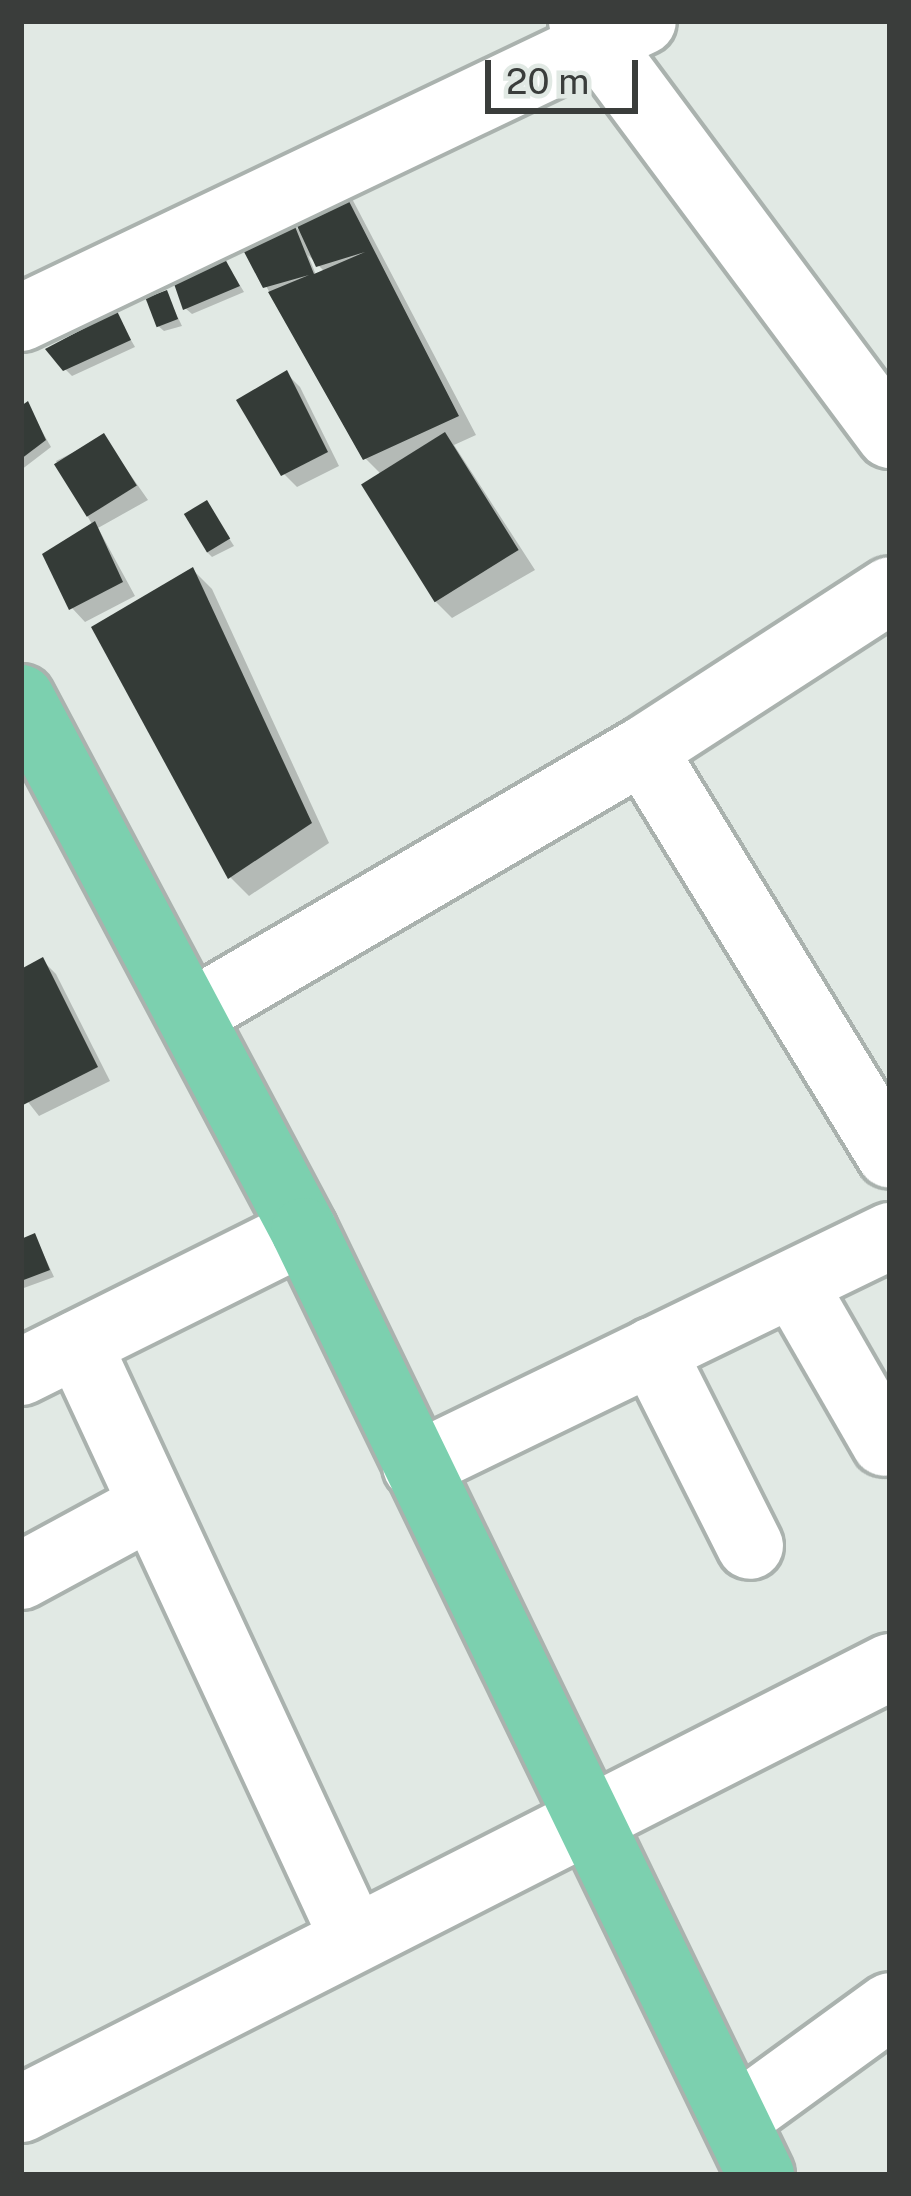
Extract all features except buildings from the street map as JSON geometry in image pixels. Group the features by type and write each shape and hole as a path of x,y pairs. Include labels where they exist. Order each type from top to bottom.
{"main road":[{"path":"29,732 192,1013 304,1231 748,2147"}],"street":[{"path":"21,318 608,29 890,435"},
{"path":"192,1013 643,750 890,590"},
{"path":"643,750 880,1118"},
{"path":"304,1231 49,1358 152,1505 353,1936"},
{"path":"416,1466 890,1236"},
{"path":"794,1285 885,1443"},
{"path":"652,1351 750,1546"},
{"path":"21,1576 152,1505"},
{"path":"21,2109 353,1936 890,1667"},
{"path":"748,2147 890,2006"}]}
